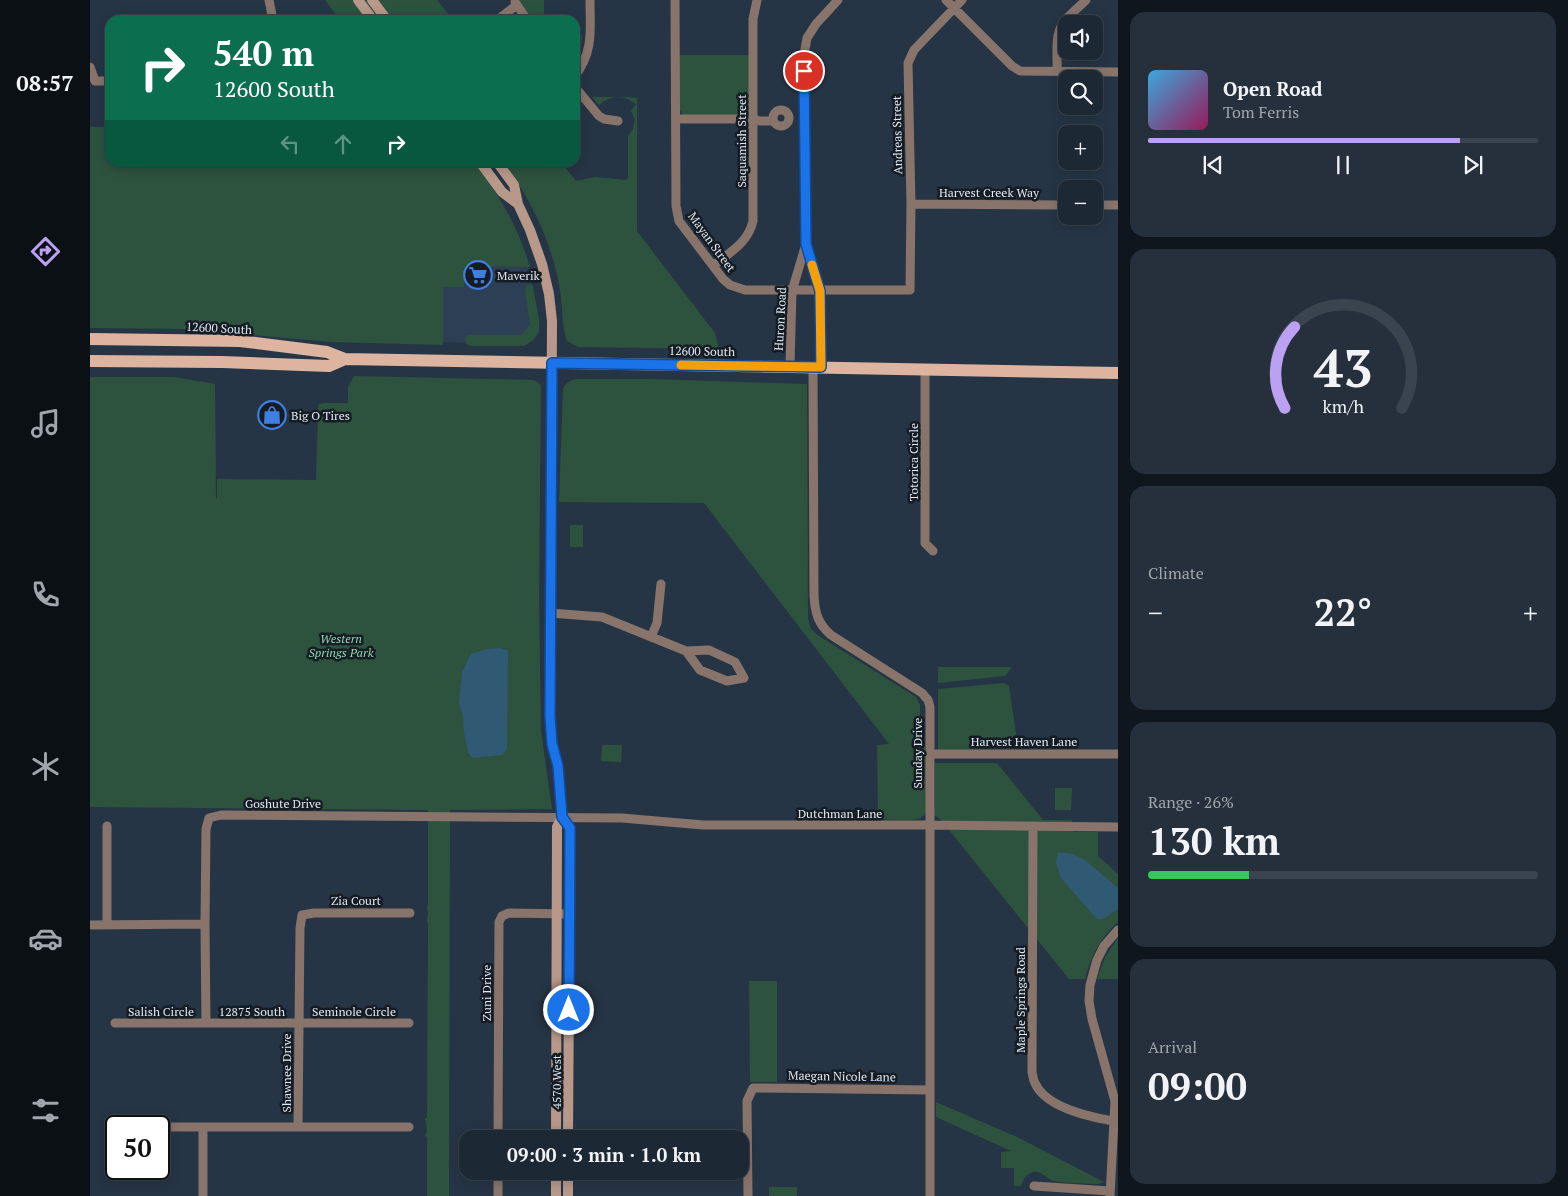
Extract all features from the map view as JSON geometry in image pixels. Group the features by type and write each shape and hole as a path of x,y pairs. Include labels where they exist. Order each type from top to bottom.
{"main road":[{"path":"358,0 369,15"},
{"path":"372,0 383,15"},
{"path":"484,167 502,192 518,204"},
{"name":"4570 West","path":"501,167 514,185 518,204 542,264 549,294 553,340 550,716 552,744 558,766 562,817 557,827 556,1130"},
{"name":"12600 South","path":"90,338 240,341 327,352 345,359 790,366 925,371 1118,374"},
{"name":"12600 South","path":"90,361 222,362 329,366 345,359"},
{"name":"4570 West","path":"562,817 570,828 568,1130"},
{"path":"556,1180 556,1196"},
{"path":"568,1180 568,1196"}],"street":[{"path":"269,0 272,15"},
{"path":"580,68 588,54 590,0"},
{"name":"Mayan Street","path":"676,0 676,206 679,220 723,280 730,285 745,290 910,290"},
{"name":"Saquamish Street","path":"713,266 745,240 751,231 754,220 753,19 757,0"},
{"path":"946,0 1012,66 1020,70 1118,72"},
{"name":"Andreas Street","path":"910,290 911,204 908,63 914,50 962,0"},
{"path":"1057,72 1058,37 1062,24 1086,0"},
{"path":"502,15 515,2 524,15"},
{"name":"Huron Road","path":"817,367 820,291 806,244 804,55 807,38 832,2"},
{"path":"90,67 96,80 105,81"},
{"path":"580,93 604,120 618,121"},
{"path":"676,119 753,119 760,116 773,118 776,125 782,126 787,124 789,119 804,118"},
{"name":"Harvest Creek Way","path":"911,204 1058,205"},
{"path":"1103,205 1118,205"},
{"name":"Huron Road","path":"790,366 792,291 806,244"},
{"name":"Sunday Drive","path":"817,367 814,596 818,618 823,628 831,636 925,696 930,707 930,1196"},
{"name":"Totorica Circle","path":"925,371 926,543 933,551"},
{"path":"651,637 657,622 662,584"},
{"path":"550,614 602,617 686,651 709,650 735,662 744,678 727,681 700,670 686,651"},
{"name":"Harvest Haven Lane","path":"930,754 1118,754"},
{"name":"Goshute Drive","path":"206,1023 206,829 209,818 221,815 562,817"},
{"name":"Dutchman Lane","path":"562,817 622,818 703,825 1118,826"},
{"path":"107,924 108,826"},
{"name":"Maple Springs Road","path":"1033,826 1032,1072 1035,1083 1050,1100 1084,1116 1114,1121"},
{"name":"Zia Court","path":"302,915 314,913 410,913"},
{"name":"Zuni Drive","path":"498,1130 500,922 502,916 509,913 570,914"},
{"name":"Shawnee Drive","path":"170,1126 298,1127 298,1024 300,928 302,915"},
{"path":"90,925 205,924"},
{"path":"1034,1186 1110,1194 1115,1101 1092,1019 1089,1001 1090,985 1097,960 1104,946 1118,930"},
{"name":"Salish Circle","path":"115,1023 206,1023"},
{"name":"12875 South","path":"206,1023 298,1024"},
{"name":"Seminole Circle","path":"298,1024 409,1023"},
{"name":"Maegan Nicole Lane","path":"748,1196 747,1100 754,1088 930,1090"},
{"path":"203,1127 203,1196"},
{"path":"298,1127 409,1128"},
{"path":"498,1180 498,1196"}],"shaded area":[{"path":"443,265 528,267 539,320 539,332 536,337 533,340 502,344 443,342"},
{"path":"500,648 508,651 507,749 502,755 473,758 468,753 459,703 462,672 471,654 487,649"},
{"path":"1058,852 1072,854 1085,860 1118,888 1118,909 1103,919 1096,918 1061,878 1056,863"}],"green space":[{"path":"325,0 437,0 449,15 336,15"},
{"path":"519,0 544,0 544,15 529,15"},
{"path":"580,35 582,35 582,43 580,54"},
{"path":"679,55 749,55 749,110 746,115 683,115 680,110"},
{"path":"592,97 617,97 608,99 599,105"},
{"path":"622,97 637,98 637,231 715,333 719,349 578,347 567,341 559,284 545,235 531,205 507,167 565,167 576,181 595,177 626,180 628,178 628,136 633,129 635,120 631,111 636,104"},
{"path":"90,127 105,127 105,167 478,167 507,212 520,239 530,267 465,266 464,287 443,287 443,345 332,342 182,329 90,328"},
{"path":"531,284 533,286 539,320 539,332 533,340 524,346 471,346 466,344 465,338 468,335 521,335 530,325 525,290"},
{"name":"Western Springs Park","path":"354,376 534,380 541,385 539,599 541,731 552,809 450,810 449,1196 427,1196 427,1137 425,1136 427,1130 425,1118 427,1118 428,810 90,807 90,377 174,377 215,384 217,499 217,479 316,480 319,404 348,403 348,387"},
{"path":"578,379 649,379 807,384 808,619 811,629 819,636 916,697 920,705 920,744 925,744 927,806 922,817 907,820 878,819 877,745 889,744 704,503 559,502 563,389 569,382"},
{"path":"570,525 583,525 583,547 570,547"},
{"path":"938,667 1012,667 1005,676 938,683"},
{"path":"1004,683 1009,686 1016,734 1015,739 987,748 938,750 938,689"},
{"path":"602,745 622,745 621,762 601,761"},
{"path":"935,763 997,763 1043,820 1072,820 1073,832 1098,832 1098,856 1118,874 1118,922 1106,934 1097,948 1085,979 1069,979 941,820 934,815"},
{"path":"1055,788 1072,788 1071,810 1055,810"},
{"path":"1118,938 1118,979 1097,979 1105,957"},
{"path":"749,981 777,981 777,1082 750,1082"},
{"path":"936,1102 1019,1138 1104,1182 1098,1184 1059,1182 1051,1180 1041,1173 1033,1172 1024,1179 1021,1186 1014,1186 1014,1168 1001,1168 1001,1152 1011,1151 936,1117"},
{"path":"769,1187 797,1187 797,1196 769,1196"}],"slow traffic":[{"path":"681,365 821,367 820,291 812,265"}],"place":[{"name":"Maverik","path":"478,275"},
{"name":"Big O Tires","path":"272,415"}],"route":[{"path":"569,1010 570,828 562,817 558,766 552,744 550,716 552,363 821,367 820,291 806,244 804,71"}]}
